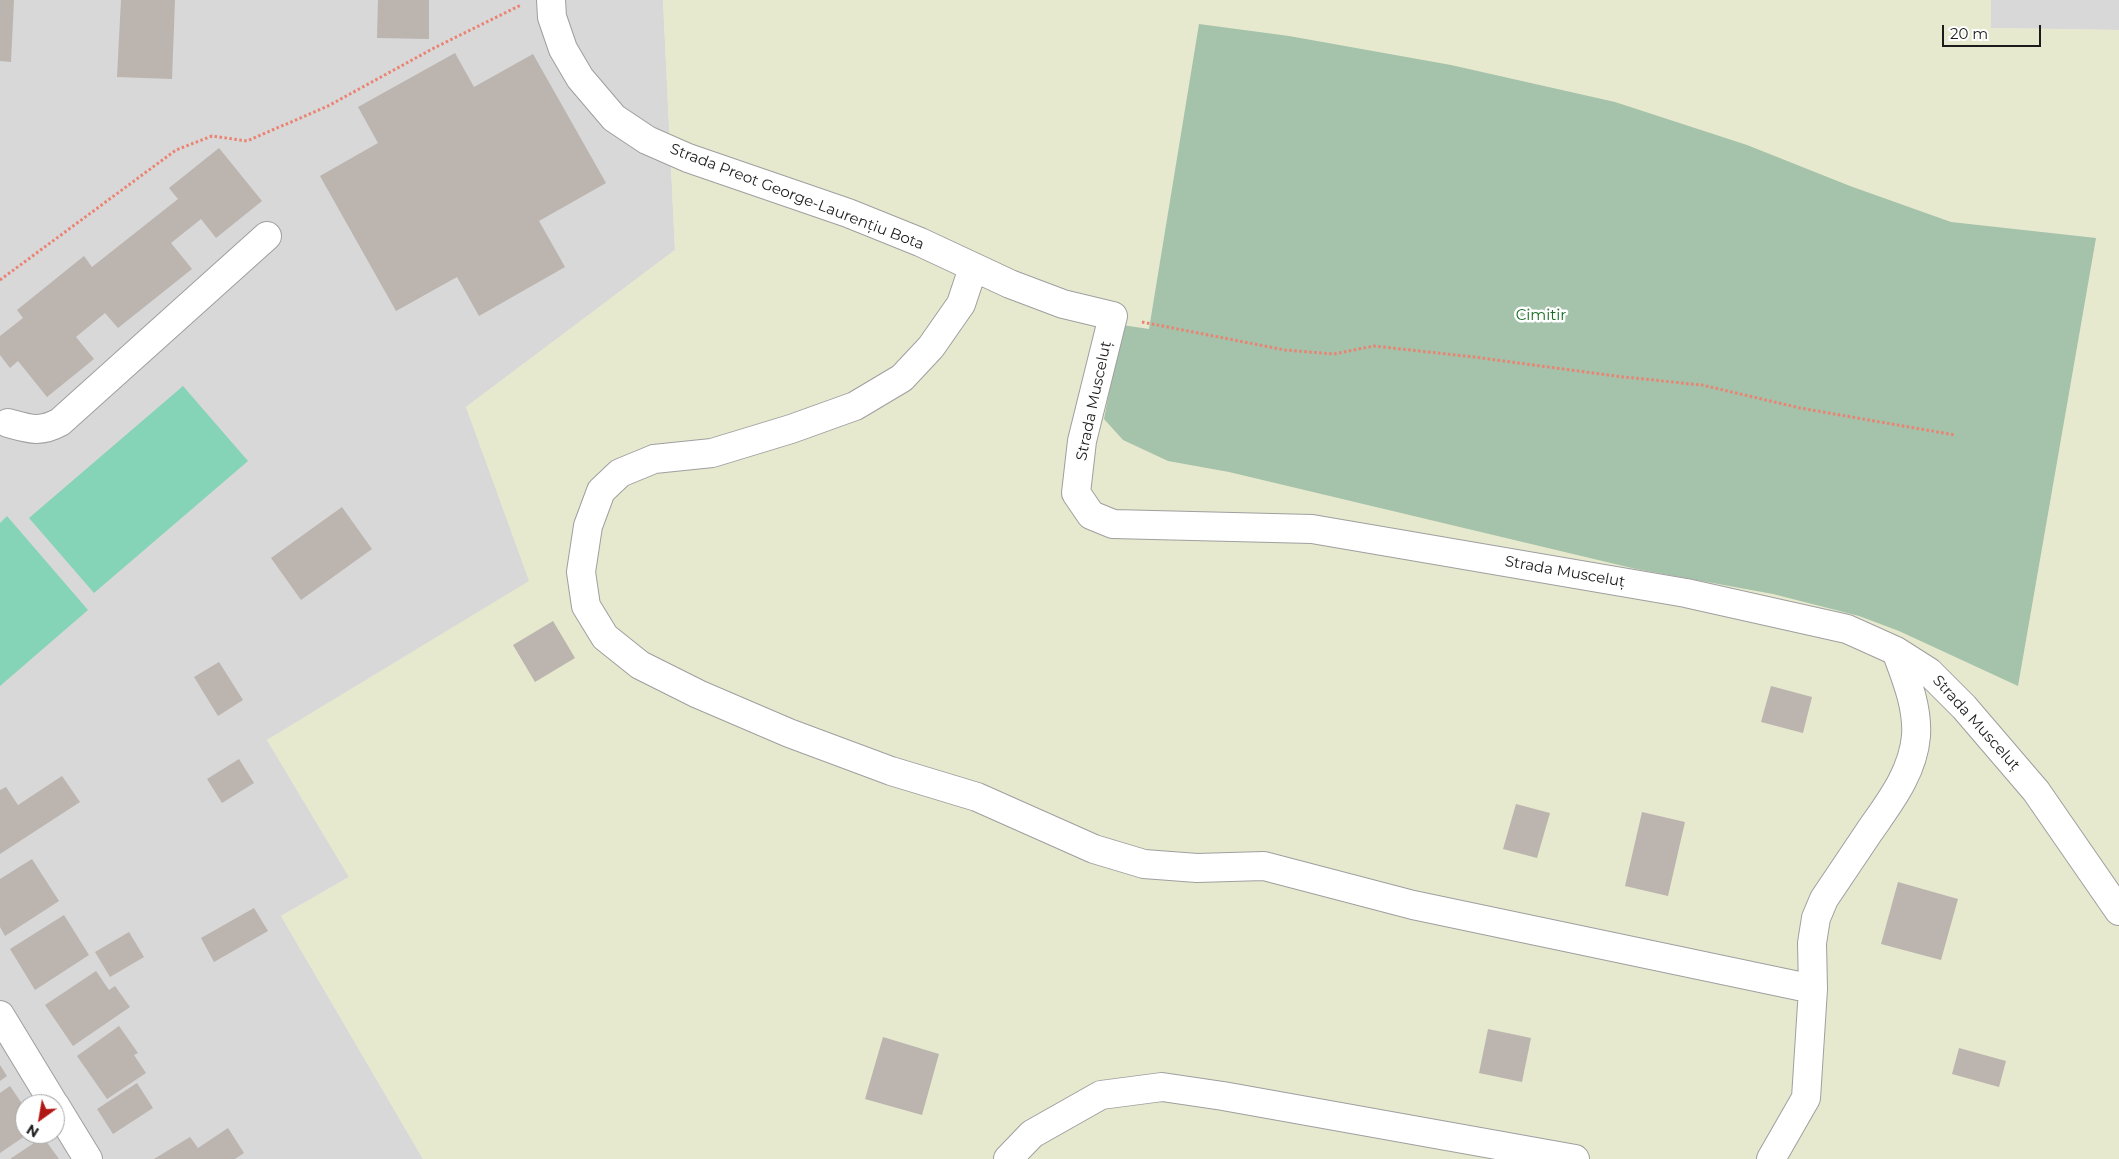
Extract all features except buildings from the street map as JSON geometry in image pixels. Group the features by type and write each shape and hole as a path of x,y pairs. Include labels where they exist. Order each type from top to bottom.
{"street":[{"name":"Strada Preot George-Laurențiu Bota","path":"551,0 552,17 564,50 580,78 614,118 647,140 688,158 848,213 920,242 1010,284 1063,304 1113,316"},
{"path":"3,422 29,429 46,429 60,422 267,236"},
{"path":"974,268 961,304 931,346 902,378 855,406 791,429 712,453 654,459 620,473 601,491 588,526 581,572 586,606 605,637 640,665 698,694 790,733 891,770 977,797 1094,849 1144,864 1197,868 1264,866 1413,905 1813,989"},
{"name":"Strada Musceluț","path":"1113,316 1082,441 1076,493 1091,515 1113,524 1312,530 1332,533 1686,593 1847,629 1896,651 1930,672 1964,707 2036,790 2119,911"},
{"path":"1771,1159 1806,1098 1813,989 1812,943 1816,918 1824,899 1895,793 1910,766 1916,736 1913,706 1896,651"},
{"path":"0,1015 48,1094"},
{"path":"1008,1159 1032,1134 1101,1095 1162,1087 1223,1096 1575,1159"},
{"path":"65,1121 88,1159"}],"path":[{"path":"0,280 176,150 212,136 247,141 328,106 434,48 522,4"},
{"path":"1113,316 1229,341 1285,350 1334,354 1374,346 1623,377 1702,384 1800,408 1955,435"}],"shaded area":[{"path":"0,0 663,0 675,250 466,407 530,581 267,740 349,877 281,916 423,1159 0,1159"},
{"path":"1991,0 2119,0 2119,30 1991,28"}],"green space":[{"path":"663,0 1991,0 1991,28 2119,30 2119,1159 423,1159 281,916 349,877 267,740 529,581 466,407 675,250"},
{"name":"Cimitir","path":"1199,24 1289,36 1451,65 1615,102 1747,145 1850,186 1951,222 2096,238 2018,686 1899,631 1859,616 1773,594 1636,569 1229,472 1168,461 1123,440 1104,419 1122,325 1149,329"},
{"path":"183,386 248,461 94,593 29,518"},
{"path":"7,516 88,610 0,686 0,523"}]}
